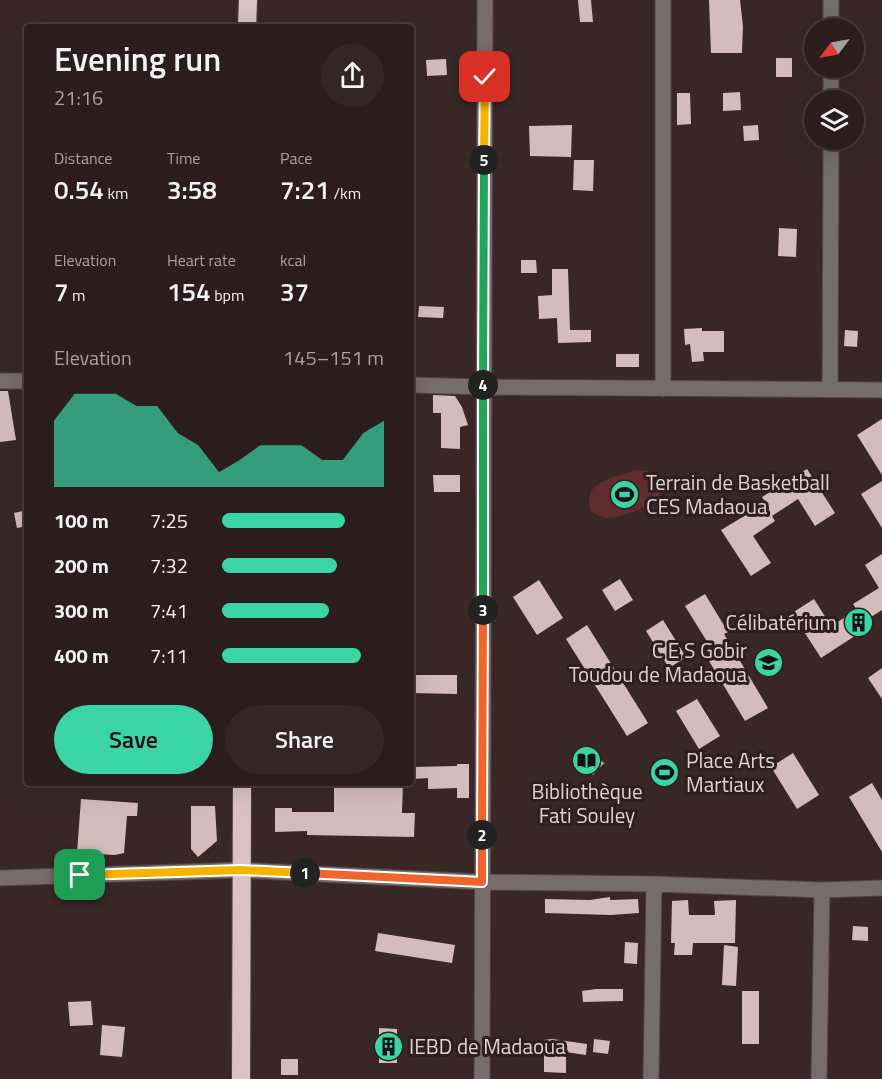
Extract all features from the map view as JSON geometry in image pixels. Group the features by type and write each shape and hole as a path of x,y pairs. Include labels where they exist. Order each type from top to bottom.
{"highway":[{"path":"247,24 248,0"},
{"path":"241,1079 242,786"}],"street":[{"path":"482,1079 485,0"},
{"path":"663,0 663,389"},
{"path":"831,0 831,18"},
{"path":"830,390 831,150"},
{"path":"0,381 24,381"},
{"path":"414,385 882,390"},
{"path":"0,878 241,870 482,882 654,884 822,890 882,888"},
{"path":"651,1079 654,884"},
{"path":"819,1079 822,890"}],"shaded area":[{"name":"Terrain de Basketball CES Madaoua","path":"635,470 648,471 656,476 660,497 644,507 616,517 605,517 591,511 590,493 595,487 601,482"}],"building":[{"path":"578,0 591,0 593,22 580,22"},
{"path":"709,0 740,0 743,26 742,53 711,53"},
{"path":"776,58 792,58 792,77 776,77"},
{"path":"446,59 447,75 427,76 426,60"},
{"path":"740,92 741,110 723,111 723,93"},
{"path":"677,93 690,93 691,124 677,125"},
{"path":"572,125 571,157 530,156 529,126"},
{"path":"758,125 759,140 744,141 743,126"},
{"path":"574,160 594,160 593,191 573,190"},
{"path":"779,228 797,229 796,257 778,256"},
{"path":"521,260 536,260 537,273 521,273"},
{"path":"552,269 568,269 570,330 591,330 591,342 558,343 557,318 539,319 538,296 552,295"},
{"path":"419,306 444,307 443,318 418,317"},
{"path":"702,328 702,331 724,331 724,352 703,352 704,361 692,362 690,344 685,345 684,329"},
{"path":"845,330 858,331 857,347 844,346"},
{"path":"616,354 639,354 639,367 616,367"},
{"path":"0,391 8,391 16,440 0,442"},
{"path":"433,395 455,396 462,407 468,425 460,427 460,449 441,448 441,413 433,413"},
{"path":"882,419 882,475 857,435"},
{"path":"807,469 835,513 815,526 798,499 772,516 775,521 753,536 771,563 751,576 721,530 766,503 762,497"},
{"path":"433,475 460,475 460,492 434,492"},
{"path":"882,481 882,528 861,494"},
{"path":"24,511 24,527 17,528 14,513"},
{"path":"882,554 882,610 863,622 867,628 821,658 792,613 814,599 831,626 857,610 853,604 879,588 865,565"},
{"path":"620,579 633,600 615,611 602,590"},
{"path":"539,580 563,618 537,635 513,597"},
{"path":"705,594 728,632 724,634 768,708 745,721 709,661 716,656 685,606"},
{"path":"663,620 686,657 669,668 646,631"},
{"path":"587,625 648,723 627,736 566,639"},
{"path":"882,668 882,699 868,678"},
{"path":"414,675 457,675 457,694 414,693"},
{"path":"697,699 720,736 699,749 676,711"},
{"path":"585,747 604,763 593,775 575,758"},
{"path":"793,753 819,795 797,809 771,767"},
{"name":"Place Arts Martiaux","path":"670,759 679,773 659,785 651,772"},
{"path":"457,764 469,764 469,798 457,798 457,788 428,789 428,778 414,779 414,767 457,766"},
{"path":"872,783 882,800 882,852 849,797"},
{"path":"334,786 403,786 402,813 415,813 414,837 307,835 307,831 275,832 275,808 292,808 292,812 334,812"},
{"path":"81,799 138,803 137,816 127,816 124,853 115,855 77,853"},
{"path":"191,806 215,806 217,841 198,857 191,849"},
{"path":"610,897 610,900 638,899 639,913 611,915 545,913 545,899 590,900"},
{"path":"688,900 689,915 715,915 714,901 736,900 735,943 693,943 692,955 674,955 675,943 671,943 672,901"},
{"path":"853,926 868,927 868,941 852,940"},
{"path":"378,933 455,945 452,963 375,951"},
{"path":"625,942 638,943 637,964 624,963"},
{"path":"724,945 738,947 736,986 722,985"},
{"path":"623,989 623,1001 583,1002 582,991"},
{"path":"742,991 759,991 759,1044 742,1044"},
{"path":"91,1001 93,1025 70,1026 68,1002"},
{"path":"102,1025 125,1027 122,1057 100,1055"},
{"name":"IEBD de Madaoua","path":"379,1028 397,1029 397,1063 379,1063"},
{"path":"594,1039 610,1041 608,1054 593,1052"},
{"path":"544,1040 587,1044 586,1055 566,1052 566,1073 544,1072"},
{"path":"281,1059 298,1059 298,1075 281,1075"}],"place":[{"name":"Terrain de Basketball CES Madaoua","path":"625,494"},
{"name":"Célibatérium","path":"858,622"},
{"name":"C E S Gobir Toudou de Madaoua","path":"768,662"},
{"name":"Bibliothèque Fati Souley","path":"587,760"},
{"name":"Place Arts Martiaux","path":"665,772"},
{"name":"IEBD de Madaoua","path":"388,1046"}],"route":[{"path":"80,875 241,870 482,882 485,77"}]}
